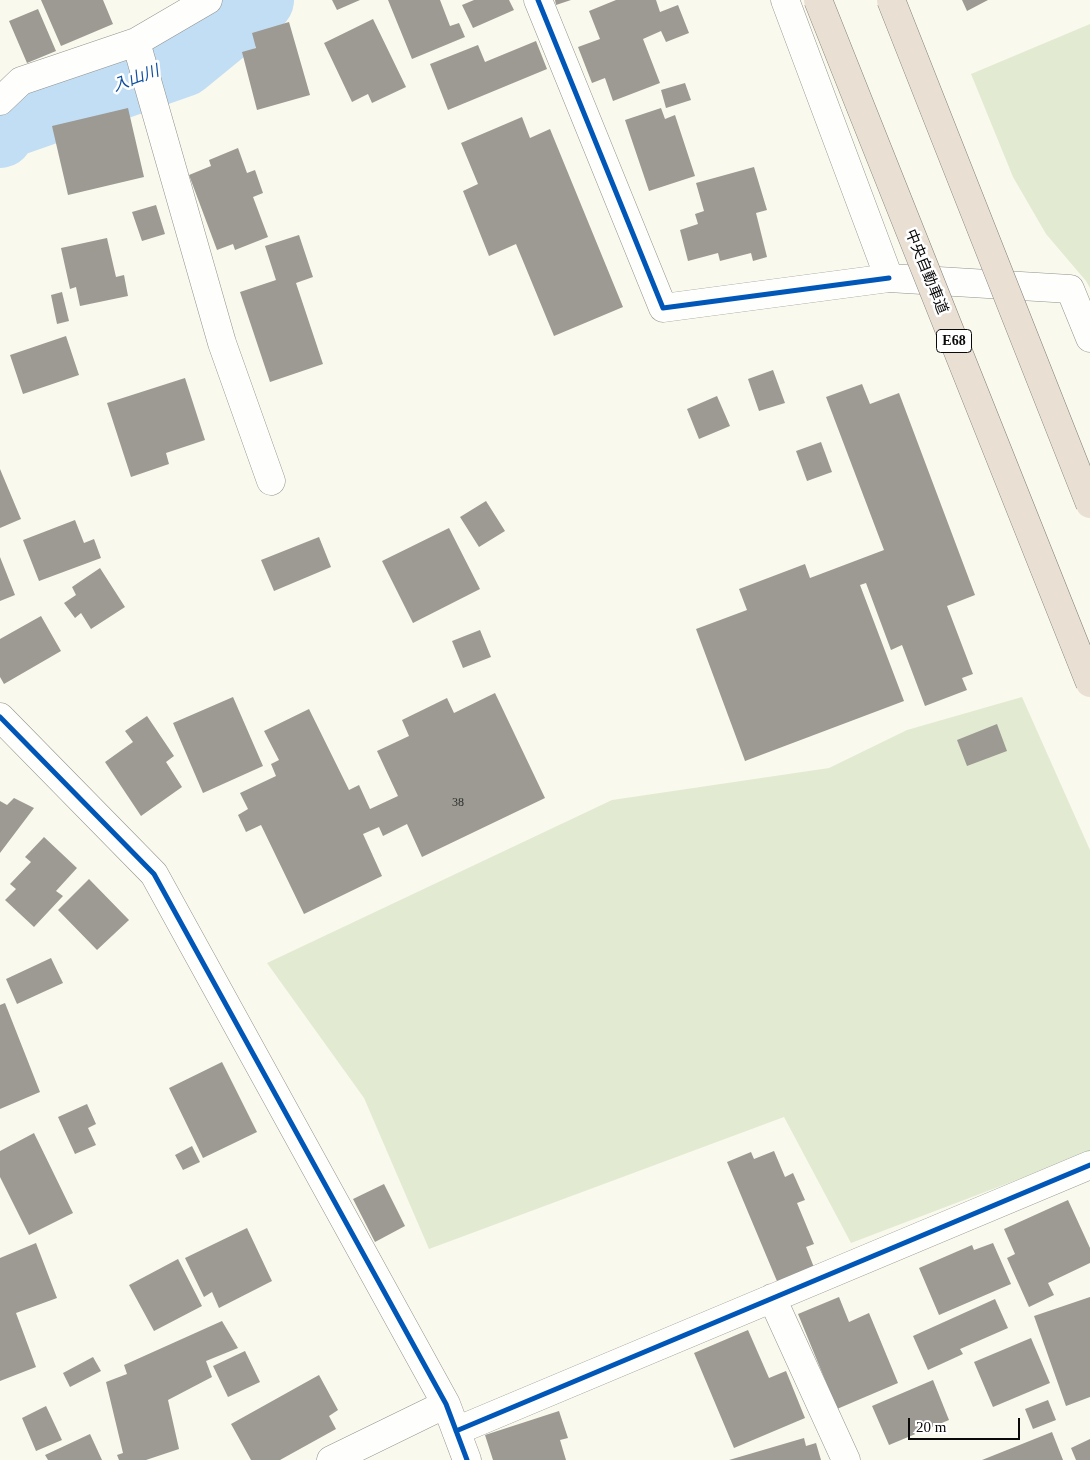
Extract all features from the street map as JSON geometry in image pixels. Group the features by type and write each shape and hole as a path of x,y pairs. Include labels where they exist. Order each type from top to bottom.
{"highway":[{"name":"中央自動車道","path":"818,0 1090,683"},
{"path":"891,0 1090,504"}],"street":[{"path":"0,102 21,82 138,51 208,0"},
{"path":"538,0 664,308 889,278 1070,289 1090,338"},
{"path":"785,0 889,278"},
{"path":"138,51 222,343 271,481"},
{"path":"0,717 154,874 446,1404 467,1460"},
{"path":"456,1431 772,1298 1086,1174"},
{"path":"772,1298 846,1460"},
{"path":"331,1460 446,1404"}],"green space":[{"path":"1090,24 1090,288 1046,234 1013,177 971,74"},
{"path":"1022,697 1090,850 1090,1174 1077,1157 851,1243 784,1117 429,1249 364,1098 267,963 612,800 829,768 907,730"}],"building":[{"path":"41,0 103,0 113,24 61,46"},
{"path":"332,0 360,0 337,10"},
{"path":"388,0 440,0 450,26 459,23 465,37 412,59"},
{"path":"474,0 509,0 514,10 473,28 462,5"},
{"path":"555,0 571,0 556,5"},
{"path":"616,0 656,0 660,12 678,5 689,33 666,42 661,31 643,39 660,83 613,101 605,78 592,83 578,47 600,39 589,11"},
{"path":"962,0 988,0 967,11"},
{"path":"38,9 56,51 27,63 9,21"},
{"path":"373,19 406,87 372,103 368,94 352,102 324,43"},
{"path":"289,22 310,95 257,110 242,52 256,48 252,33"},
{"path":"536,41 547,69 448,110 430,64 478,45 485,62"},
{"path":"685,83 691,100 666,108 661,90"},
{"path":"128,108 144,177 68,195 52,126"},
{"path":"661,108 665,119 675,115 695,176 649,191 625,120"},
{"path":"522,117 530,138 550,129 623,307 554,336 516,244 489,256 463,191 478,184 461,143"},
{"path":"238,148 247,173 255,170 263,193 253,197 268,237 235,250 233,244 217,250 189,175 211,166 209,160"},
{"path":"754,167 767,210 756,213 767,257 753,261 751,253 720,261 718,253 688,261 680,230 698,224 695,214 704,211 696,183"},
{"path":"156,205 165,234 142,241 132,212"},
{"path":"299,235 313,277 296,283 323,364 270,382 240,292 276,280 265,246"},
{"path":"107,238 116,277 124,275 128,296 80,306 76,287 70,289 61,248"},
{"path":"62,292 69,321 57,324 51,295"},
{"path":"66,336 79,375 23,394 10,355"},
{"path":"773,370 785,403 759,411 748,379"},
{"path":"185,378 205,440 166,453 169,464 131,477 107,403"},
{"path":"862,384 870,404 899,393 975,595 947,606 973,674 962,678 967,690 925,706 902,645 891,650 866,583 860,585 904,701 745,761 696,629 747,610 739,589 805,564 810,578 884,550 826,397"},
{"path":"717,396 730,426 699,439 687,409"},
{"path":"821,442 832,472 807,481 796,451"},
{"path":"0,469 21,519 0,528"},
{"path":"486,501 505,531 479,547 460,517"},
{"path":"75,520 84,543 94,539 101,558 39,581 23,540"},
{"path":"449,528 480,589 413,623 382,561"},
{"path":"319,537 331,567 274,591 261,560"},
{"path":"0,557 15,595 0,601"},
{"path":"100,568 125,607 91,629 81,613 75,618 64,603 76,595 72,587"},
{"path":"41,616 61,651 4,684 0,677 0,639"},
{"path":"480,630 491,657 463,668 452,641"},
{"path":"495,693 545,798 422,857 407,824 383,836 379,827 363,834 382,876 304,914 261,825 246,832 238,815 248,809 240,793 276,776 271,764 279,760 264,731 309,709 349,790 359,785 370,809 398,796 377,751 409,736 402,720 447,698 454,713"},
{"path":"233,697 263,766 203,793 173,723"},
{"path":"147,716 174,756 166,762 182,787 141,816 105,762 133,742 125,731"},
{"path":"997,724 1007,751 967,766 957,740"},
{"path":"14,798 34,808 0,853 0,801 7,805"},
{"path":"44,837 77,868 56,891 63,896 34,927 5,900 16,889 10,884 31,862 25,857"},
{"path":"89,879 129,920 97,950 58,910"},
{"path":"51,958 63,983 17,1004 6,979"},
{"path":"5,1003 40,1092 0,1109 0,1005"},
{"path":"222,1062 257,1132 203,1158 169,1088"},
{"path":"87,1104 96,1124 88,1128 96,1145 75,1154 58,1117"},
{"path":"34,1133 73,1213 29,1235 0,1177 0,1151"},
{"path":"192,1146 200,1162 183,1170 175,1155"},
{"path":"774,1151 785,1177 793,1173 805,1200 797,1203 814,1244 806,1247 815,1270 779,1286 727,1162 751,1152 754,1159"},
{"path":"384,1184 405,1226 375,1242 353,1199"},
{"path":"1068,1200 1090,1248 1090,1263 1048,1283 1054,1295 1029,1307 1007,1258 1015,1254 1004,1229"},
{"path":"247,1228 272,1281 219,1308 212,1292 204,1297 185,1258"},
{"path":"36,1243 57,1298 16,1313 36,1367 0,1381 0,1258"},
{"path":"993,1243 1011,1284 939,1315 919,1268 972,1245 974,1250"},
{"path":"178,1259 202,1306 154,1331 129,1285"},
{"path":"839,1297 849,1322 869,1313 898,1383 837,1409 798,1314"},
{"path":"1090,1297 1090,1397 1066,1406 1034,1316"},
{"path":"995,1299 1008,1328 960,1349 963,1354 928,1370 913,1336"},
{"path":"222,1321 238,1348 206,1361 212,1377 168,1400 179,1449 146,1460 119,1460 117,1455 123,1453 106,1382 127,1374 124,1365"},
{"path":"748,1330 769,1378 786,1371 805,1418 734,1448 694,1353"},
{"path":"1031,1338 1050,1383 993,1407 974,1362"},
{"path":"245,1351 260,1382 228,1397 213,1366"},
{"path":"93,1357 101,1371 70,1387 63,1373"},
{"path":"319,1375 338,1410 329,1416 336,1429 280,1460 251,1460 231,1424"},
{"path":"933,1380 949,1420 889,1445 872,1406"},
{"path":"1048,1400 1056,1420 1033,1429 1025,1409"},
{"path":"46,1406 62,1440 36,1451 22,1418"},
{"path":"559,1411 568,1438 560,1440 566,1460 493,1460 485,1435"},
{"path":"1052,1432 1063,1460 982,1460"},
{"path":"90,1434 102,1460 48,1460 45,1455"},
{"path":"804,1438 806,1446 816,1443 821,1460 729,1460"},
{"path":"1090,1439 1090,1460 1076,1460 1071,1448"}],"waterway":[{"name":"入山川","path":"0,134 6,125 183,63 260,0"}],"cycle path":[{"path":"538,0 663,308 889,278"},
{"path":"0,717 154,874 446,1404 467,1460"},
{"path":"456,1431 1090,1165"}]}
